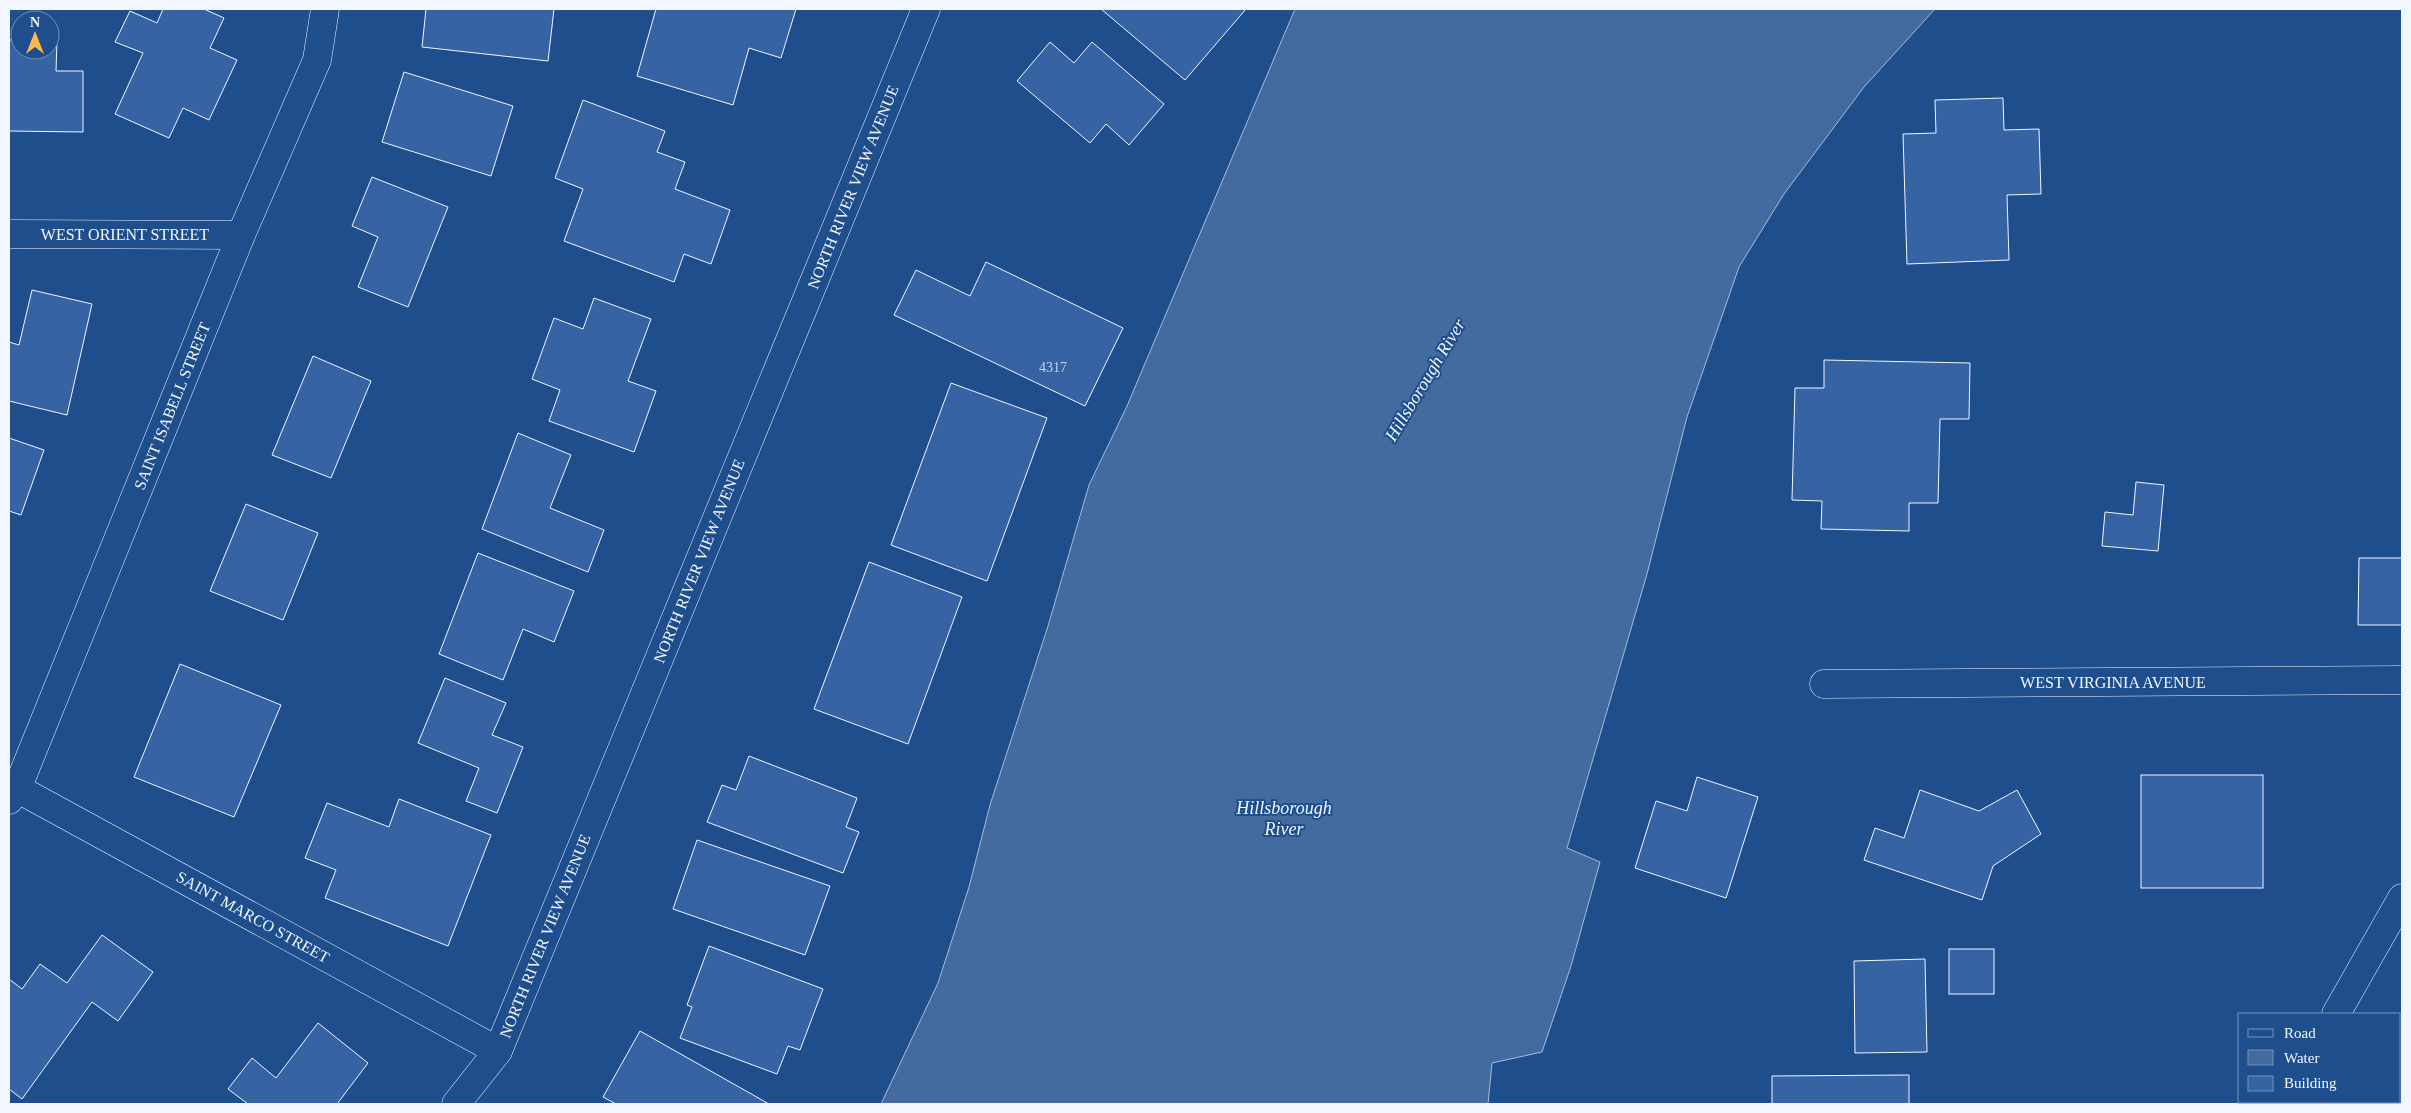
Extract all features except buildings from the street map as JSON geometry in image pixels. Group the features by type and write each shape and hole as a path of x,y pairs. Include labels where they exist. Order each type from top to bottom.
{"street":[{"name":"SAINT ISABELL STREET","path":"12,791 242,234 317,60 325,9"},
{"name":"NORTH RIVER VIEW AVENUE","path":"456,1104 498,1050 926,9"},
{"name":"WEST ORIENT STREET","path":"9,234 242,234"},
{"name":"WEST VIRGINIA AVENUE","path":"1824,684 2402,680"},
{"name":"SAINT MARCO STREET","path":"12,791 498,1050"},
{"path":"2337,1013 2402,898"}],"water":[{"name":"Hillsborough River","path":"1295,9 1935,9 1864,87 1784,194 1739,267 1687,417 1647,574 1567,848 1600,862 1571,966 1542,1052 1492,1063 1488,1104 881,1104 938,983 969,887 990,805 1048,626 1089,485 1127,406"}]}
